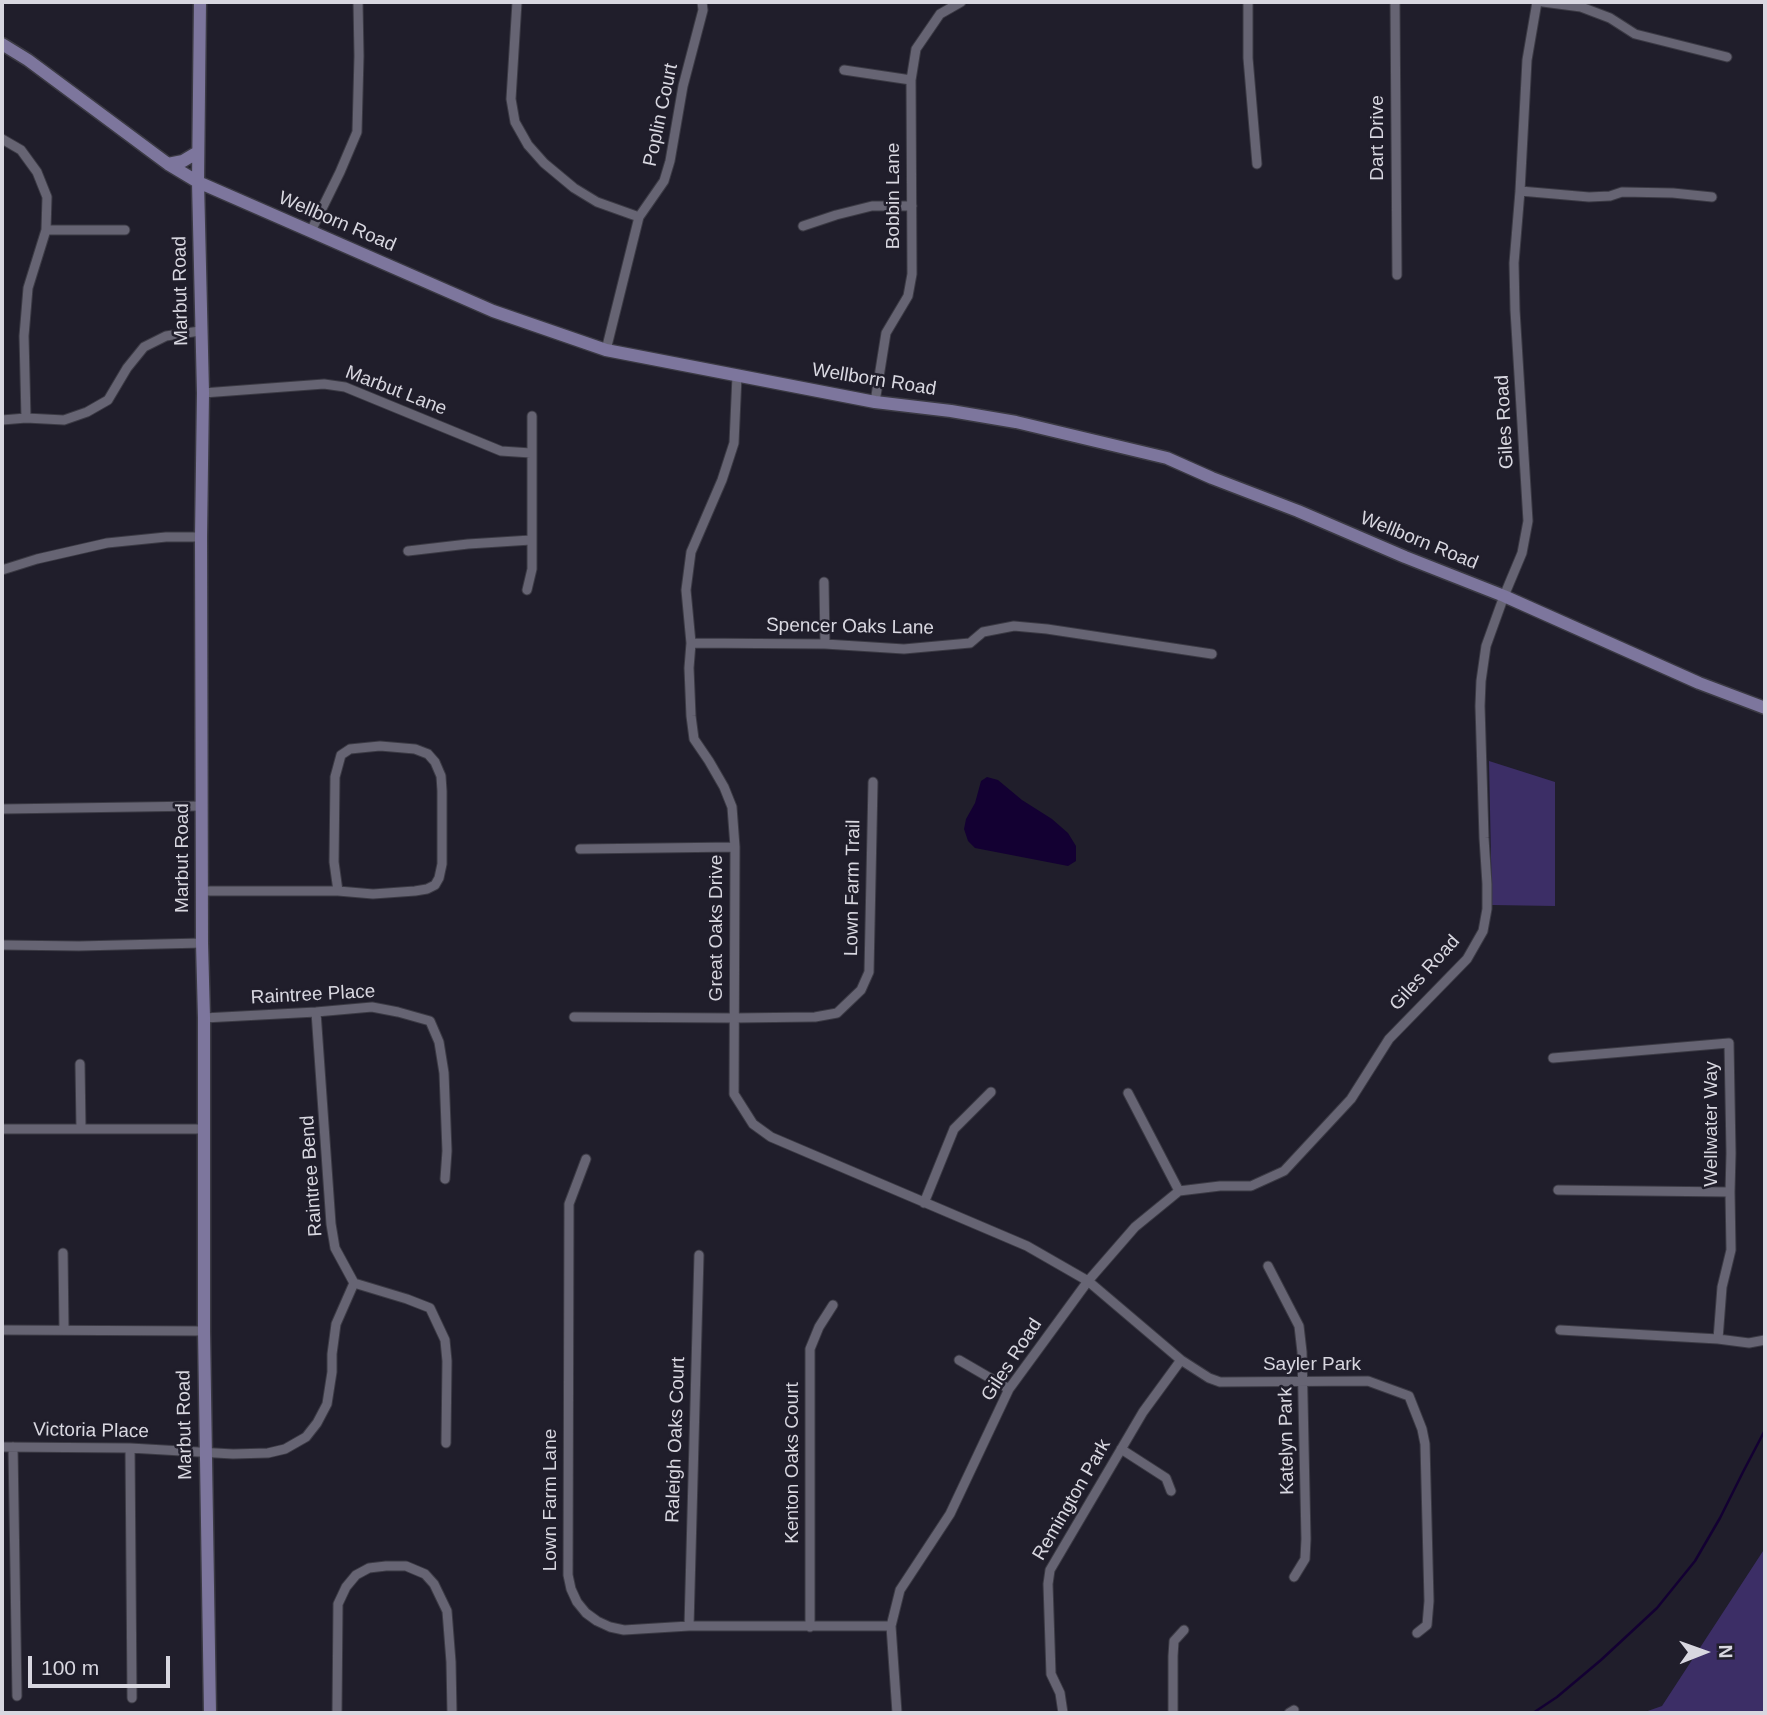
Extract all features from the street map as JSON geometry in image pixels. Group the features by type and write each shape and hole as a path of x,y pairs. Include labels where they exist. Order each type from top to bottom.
{"street":[{"name":"Marbut Road","path":"200,2 198,182 203,393 201,537 204,1452 210,1713"},
{"path":"311,231 357,132 358,2"},
{"path":"517,2 511,99 515,122 528,145 544,163 574,188 597,202 639,217"},
{"name":"Poplin Court","path":"606,350 639,217 664,181 670,161 683,86 703,10 702,2"},
{"name":"Bobbin Lane","path":"876,402 886,333 908,296 912,274 911,80 916,49 940,14 961,2"},
{"path":"1248,2 1248,58 1257,164"},
{"name":"Dart Drive","path":"1395,2 1397,275"},
{"name":"Giles Road","path":"897,1713 891,1626 900,1590 950,1514 1009,1389 1088,1281 1135,1227 1180,1191 1220,1186 1251,1186 1284,1171 1351,1099 1389,1038 1467,959 1483,931 1487,909 1487,884 1480,720 1481,681 1486,646 1522,553 1528,521 1514,263 1521,191 1527,60 1537,2"},
{"path":"1543,2 1581,7 1610,18 1636,34 1727,57"},
{"name":"Wellborn Road","path":"2,44 28,60 168,164 198,182 493,312 606,350 876,402 1016,422 1167,458 1504,596 1702,684 1765,708"},
{"path":"844,70 911,80"},
{"path":"2,139 22,150 37,172 47,197 46,230 28,288 24,336 26,418"},
{"path":"168,164 183,161 198,152"},
{"path":"1521,191 1589,197 1610,196 1622,192 1712,197"},
{"path":"803,226 872,206 912,206"},
{"path":"46,230 125,230"},
{"path":"2,420 64,420 87,412 108,400 127,368 144,347 166,336 200,331"},
{"name":"Great Oaks Drive","path":"737,376 734,443 722,480 691,552 686,590 691,643 689,668 694,739 709,761 732,807 735,847 734,1094 753,1124 771,1137 1027,1246 1088,1281"},
{"name":"Marbut Lane","path":"203,393 324,384 345,387 501,450 531,453"},
{"path":"527,590 532,569 532,416"},
{"path":"2,570 107,543 166,537 201,537"},
{"path":"408,551 531,540"},
{"path":"824,582 825,644"},
{"name":"Spencer Oaks Lane","path":"691,643 825,644 904,649 970,643 983,632 1014,626 1212,654"},
{"path":"203,891 338,891 373,894 415,891 435,885 442,864 442,791 441,776 428,754 415,749 380,746 350,749 341,755 335,777 334,862 338,891"},
{"name":"Lown Farm Trail","path":"575,1017 815,1017 837,1013 861,990 869,972 873,782"},
{"path":"2,809 202,806"},
{"path":"580,849 735,847"},
{"path":"2,945 202,943"},
{"name":"Raintree Place","path":"204,1018 372,1007 430,1021 439,1042 444,1073 447,1152 445,1179"},
{"name":"Raintree Bend","path":"316,1012 331,1224 335,1248 354,1283"},
{"name":"Wellwater Way","path":"1553,1058 1729,1043 1731,1250 1722,1287 1718,1339"},
{"path":"80,1064 81,1129"},
{"path":"924,1203 954,1129 991,1092"},
{"path":"1128,1093 1180,1191"},
{"path":"2,1129 203,1129"},
{"name":"Lown Farm Lane","path":"586,1159 569,1204 568,1575 577,1602 597,1621 624,1630 689,1626 891,1626"},
{"path":"1558,1190 1730,1192"},
{"path":"64,1253 64,1329"},
{"name":"Raleigh Oaks Court","path":"689,1626 699,1255"},
{"name":"Katelyn Park","path":"1268,1266 1299,1326 1303,1381 1305,1559 1294,1577"},
{"name":"Sayler Park","path":"1088,1281 1181,1360 1220,1382 1368,1381 1409,1396 1425,1444 1429,1601 1427,1625 1417,1633"},
{"path":"354,1283 430,1308 445,1340 446,1443"},
{"name":"Victoria Place","path":"2,1447 268,1453 285,1449 306,1437 327,1404 336,1324 354,1283"},
{"name":"Kenton Oaks Court","path":"810,1627 810,1349 819,1327 833,1305"},
{"path":"2,1330 204,1331"},
{"path":"1560,1330 1749,1343 1765,1340"},
{"path":"959,1360 1009,1389"},
{"name":"Remington Park","path":"1063,1713 1060,1693 1051,1674 1049,1570 1143,1412 1181,1360"},
{"path":"13,1447 17,1696"},
{"path":"130,1448 132,1698"},
{"path":"1121,1449 1166,1478 1171,1491"},
{"path":"337,1713 338,1604 346,1587 356,1575 369,1568 386,1566 406,1566 425,1574 434,1584 447,1611 452,1713"},
{"path":"1173,1713 1174,1641 1184,1630"}],"shaded area":[{"path":"1489,761 1555,782 1555,906 1492,905"},
{"path":"987,777 998,780 1068,833 1076,846 1076,861 1068,866 975,848 968,841 964,829 981,781"},
{"path":"1765,1548 1765,1713 1642,1713 1662,1706"}],"waterway":[{"path":"1533,1713 1557,1697 1601,1660 1657,1608 1695,1561 1765,1430"}]}
